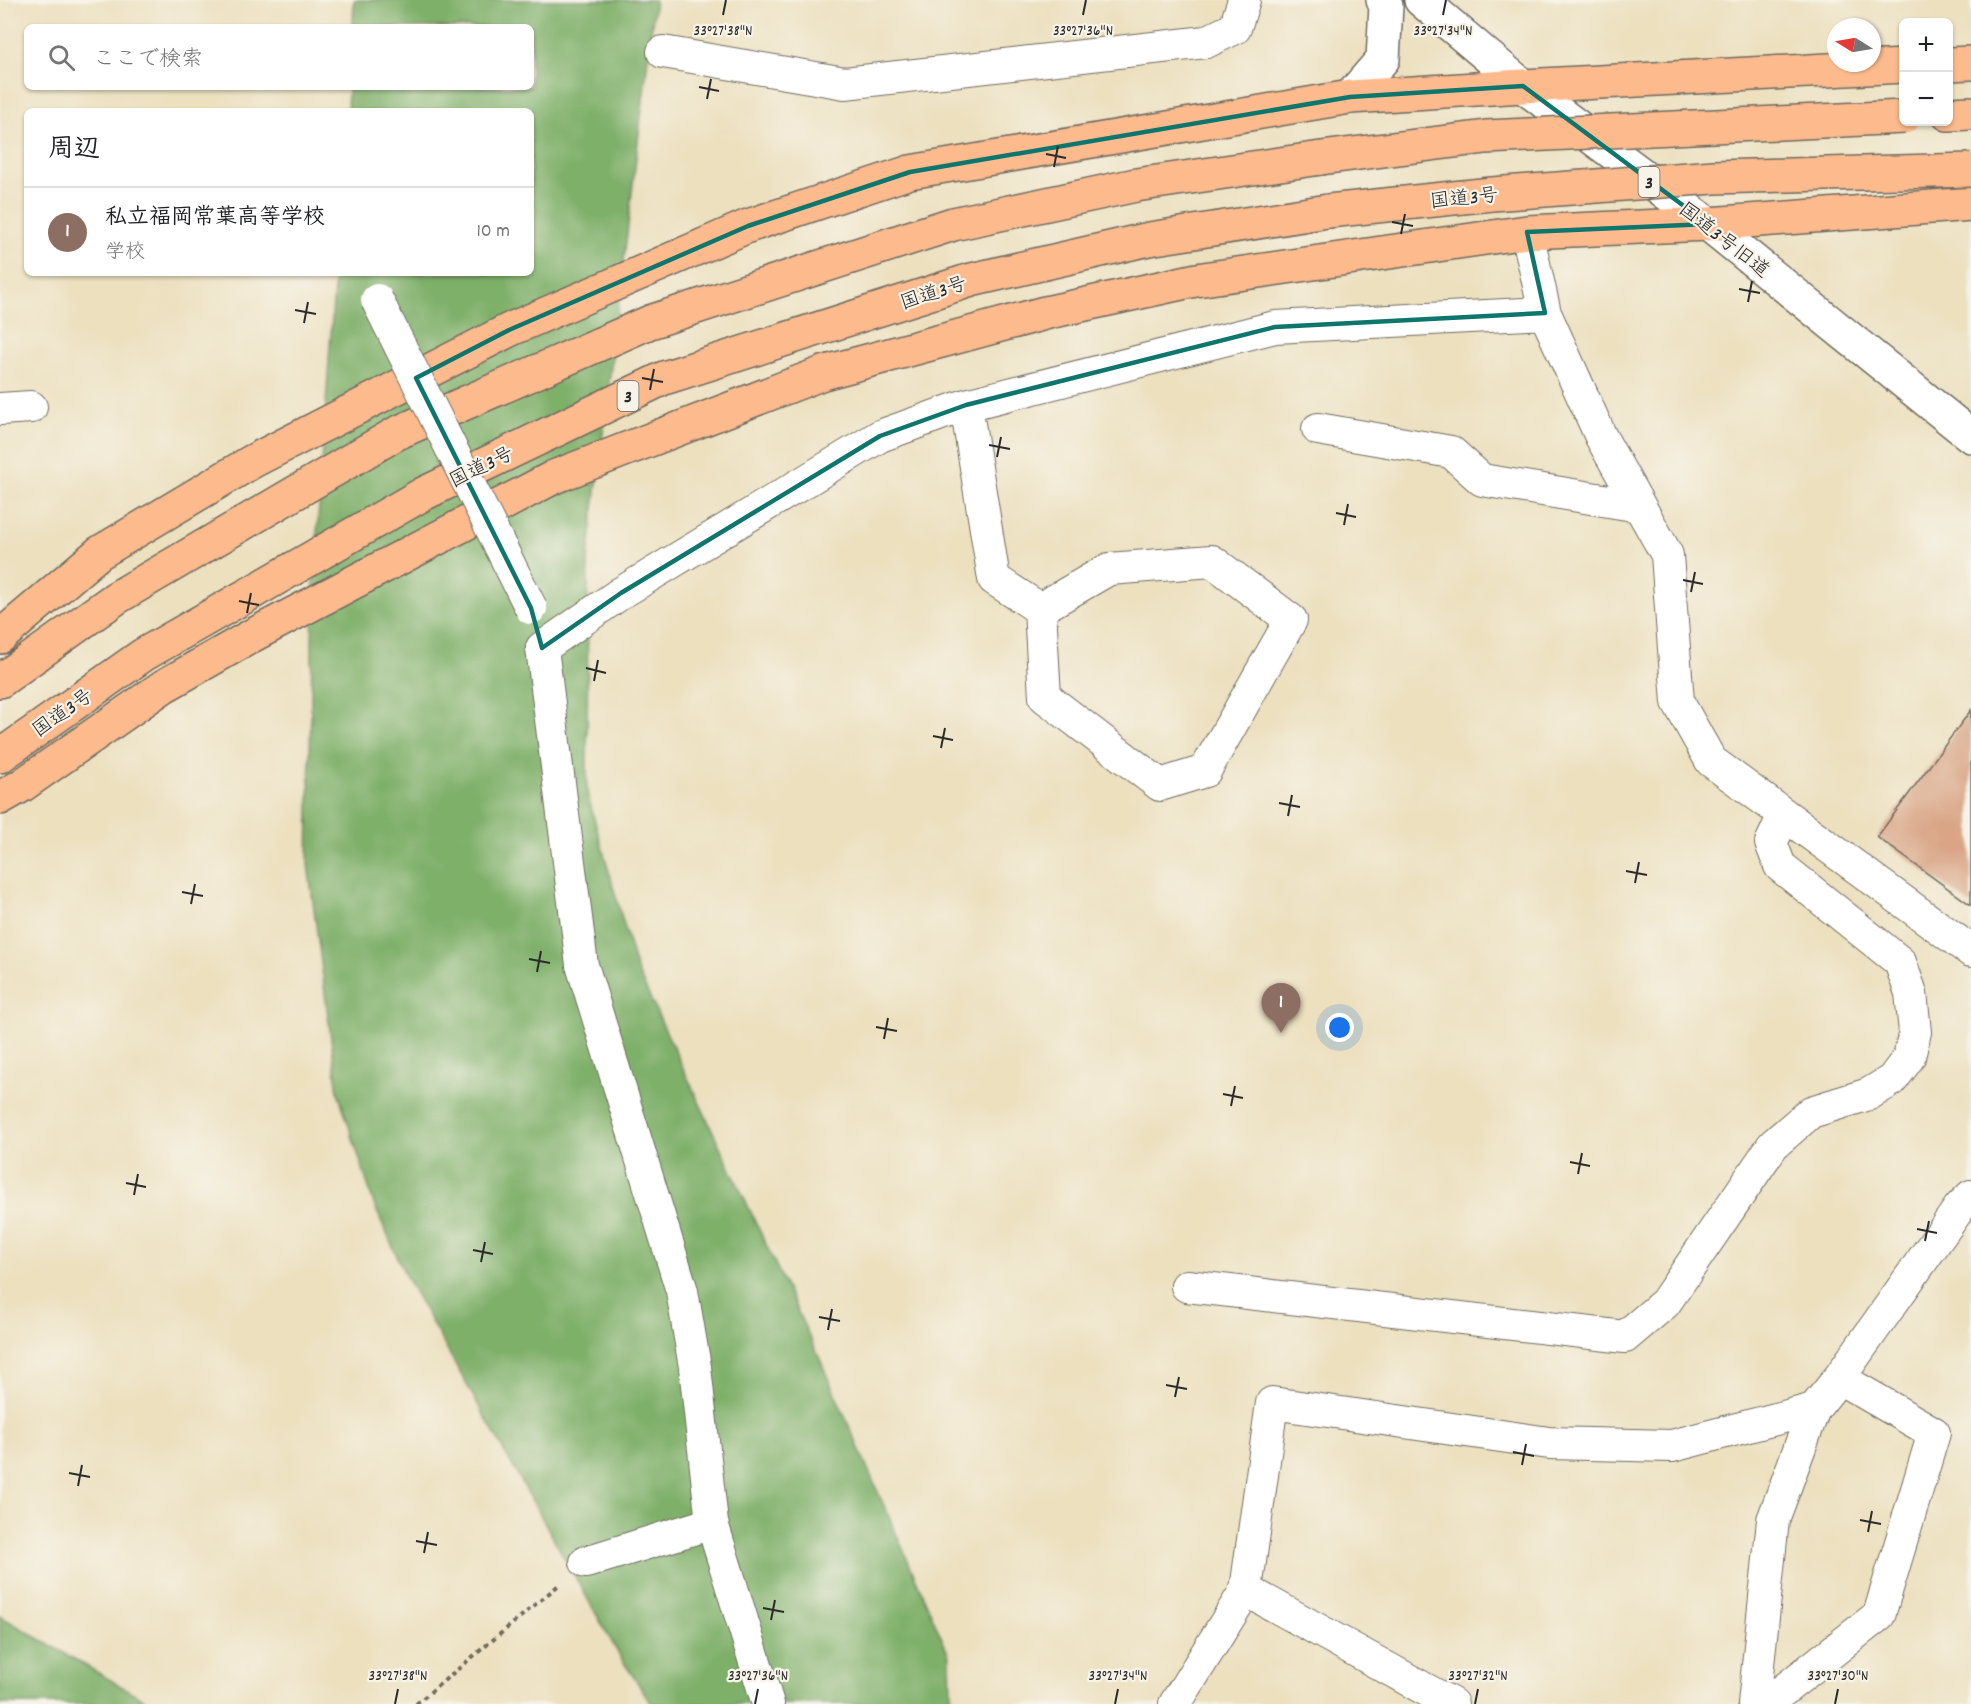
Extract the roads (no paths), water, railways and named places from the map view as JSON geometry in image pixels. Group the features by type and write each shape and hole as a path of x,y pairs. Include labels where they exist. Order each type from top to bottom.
{"highway":[{"path":"1953,64 1971,63"},
{"path":"0,637 99,553 254,461 509,330 748,226 910,172 1350,97 1899,66"},
{"path":"1953,114 1971,113"},
{"path":"0,681 116,598 397,433 650,322 953,224 1137,185 1486,137 1899,117"},
{"name":"国道3号","path":"0,756 142,655 423,494 664,378 971,280 1149,239 1328,211 1492,194 1713,177 1971,170"},
{"path":"0,798 21,786 164,686 255,634 554,477 823,373 1046,313 1196,280 1527,232 1708,224 1971,204"}],"street":[{"path":"663,52 845,83 1206,42 1235,28 1244,0"},
{"path":"1350,97 1383,59 1386,6 1383,0"},
{"name":"国道3号旧道","path":"1422,0 1522,86 1708,224 1971,436"},
{"path":"1527,232 1545,313 1601,437 1666,555 1678,702 1711,761 1971,951"},
{"path":"377,300 531,608 542,648 582,964 682,1292 695,1367 712,1523 768,1704"},
{"path":"542,648 621,593 880,436 966,405 1275,327 1545,313"},
{"path":"966,405 994,579 1040,609"},
{"path":"0,409 31,407"},
{"path":"1318,429 1451,452 1482,480 1639,506"},
{"path":"1212,561 1291,620 1205,771 1160,785 1045,697 1040,609 1109,569 1212,561"},
{"path":"1187,1286 1625,1337 1665,1303 1773,1145 1811,1112 1869,1094 1892,1080 1909,1057 1915,1032 1911,993 1900,962 1780,866 1771,843 1784,815"},
{"path":"1754,1704 1773,1520 1814,1409 1971,1196"},
{"path":"1766,1704 1879,1615 1934,1433 1839,1378"},
{"path":"1175,1704 1246,1590 1272,1403 1549,1443 1672,1446 1814,1409"},
{"path":"586,1562 712,1523"},
{"path":"1246,1590 1452,1704"}],"place":[{"name":"私立福岡常葉高等学校","path":"1281,1033"}]}
